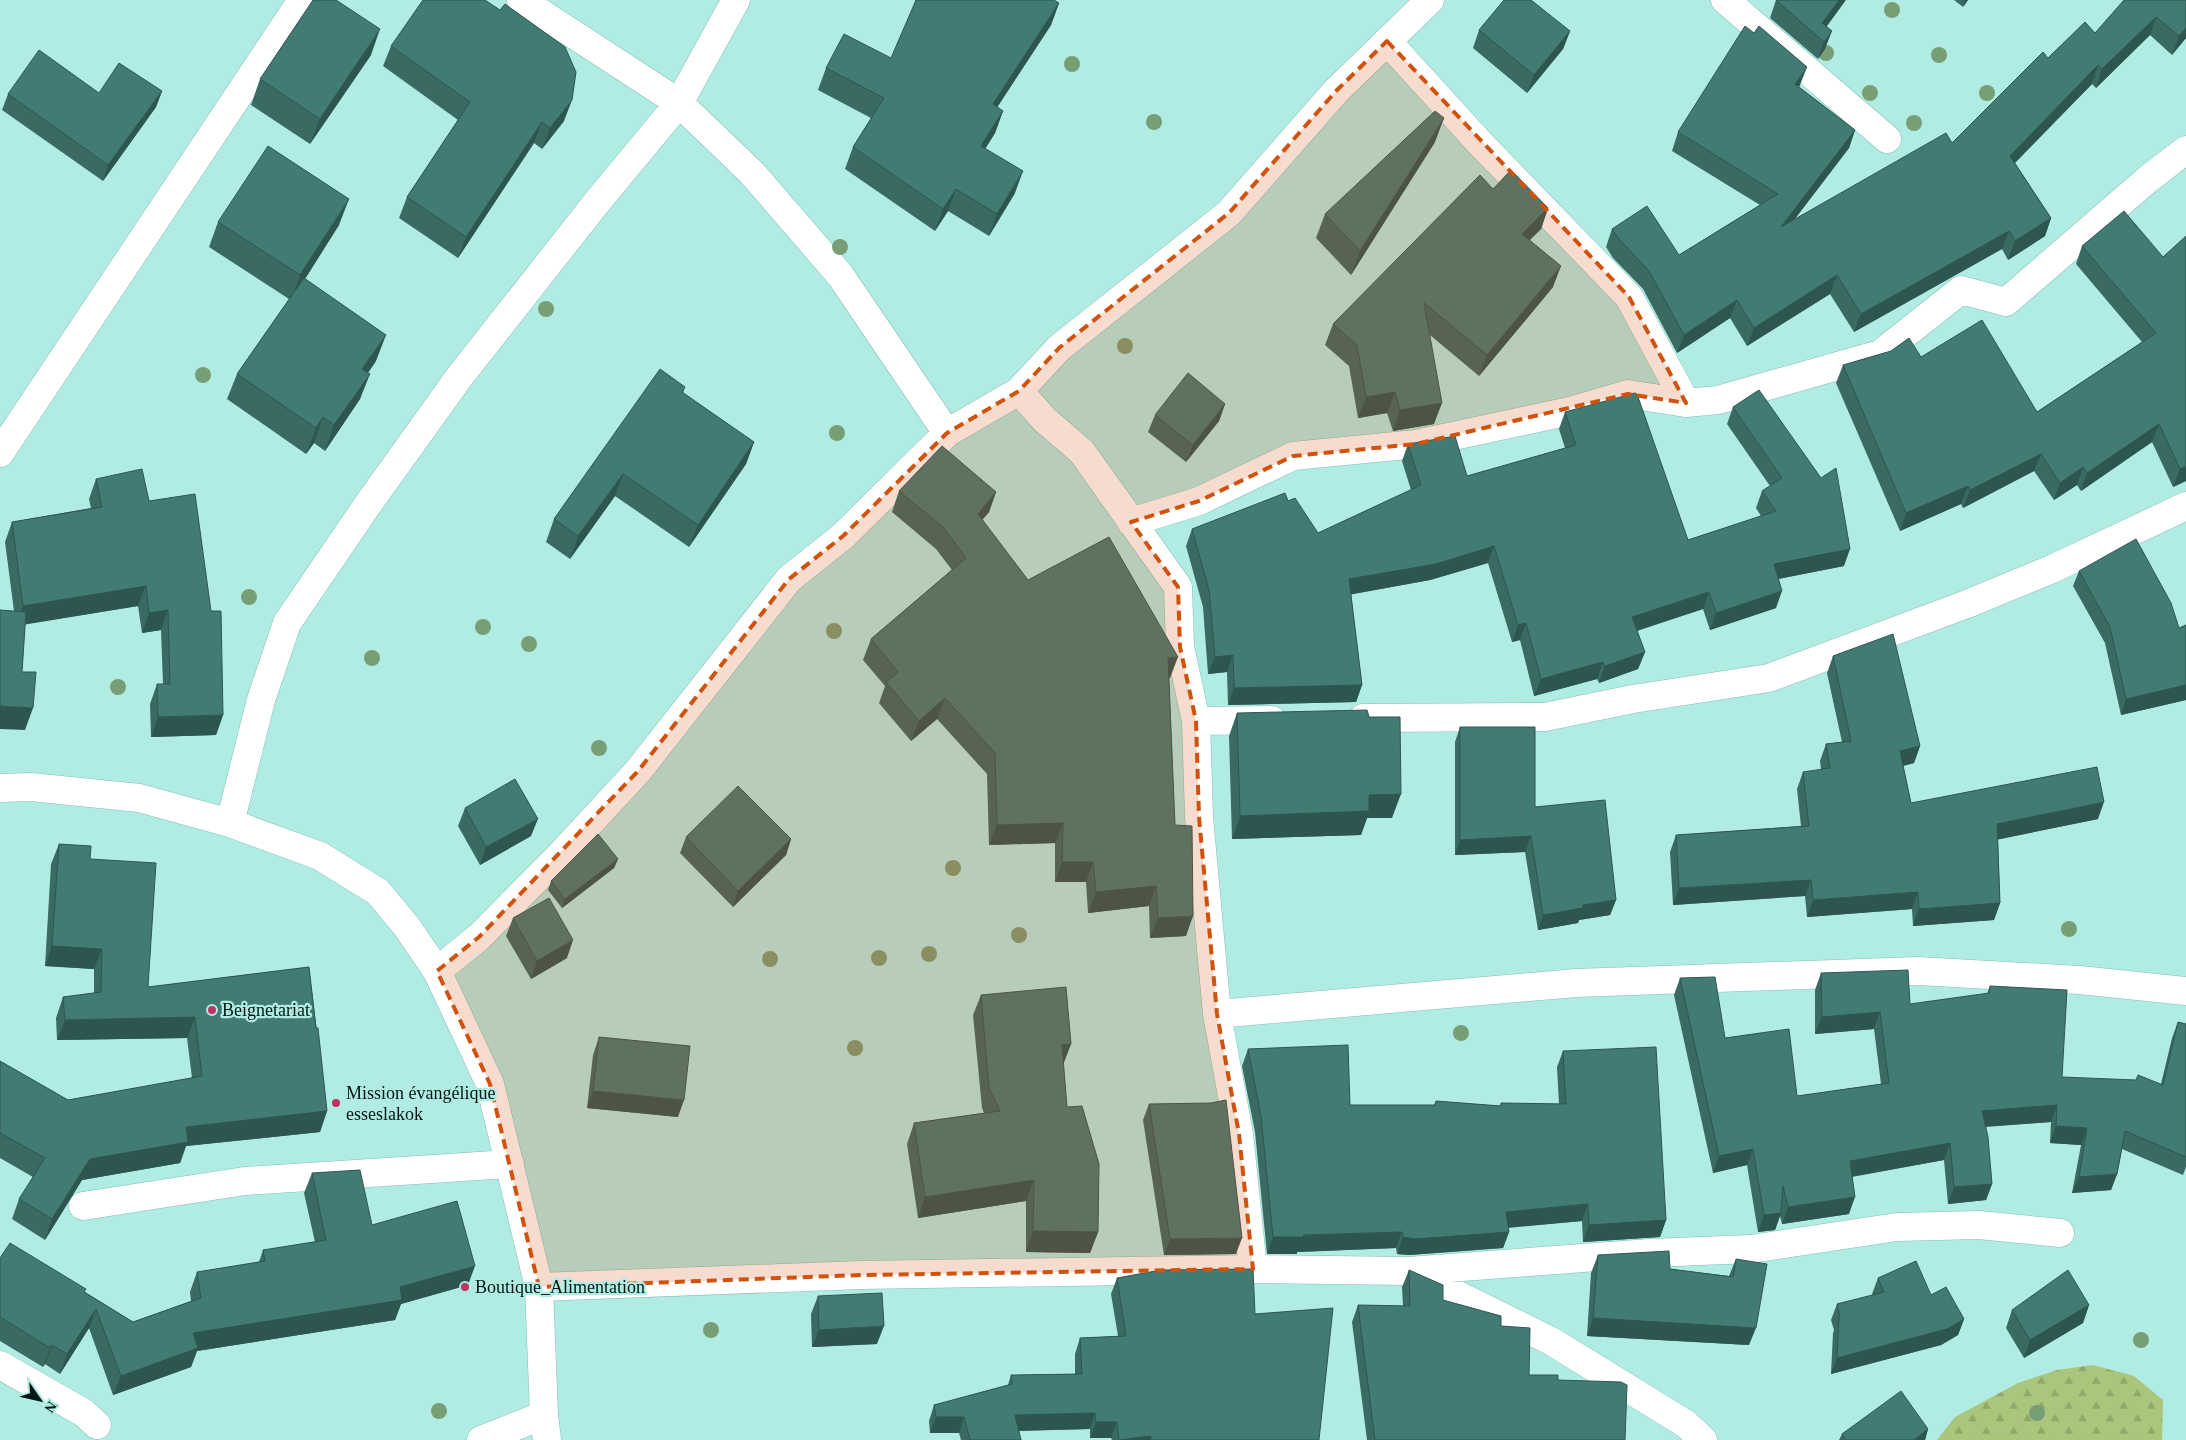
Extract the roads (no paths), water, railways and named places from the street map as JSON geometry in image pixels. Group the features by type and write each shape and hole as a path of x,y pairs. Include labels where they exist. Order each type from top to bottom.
{"street":[{"path":"0,453 302,0"},
{"path":"521,0 679,103 752,173 840,274 947,433"},
{"path":"230,823 259,708 287,623 366,507 460,376 597,202 679,103 736,0"},
{"path":"437,971 479,937 563,852 638,770 789,579 843,536 947,433 1019,391 1059,348 1229,213 1336,91 1430,0"},
{"path":"1725,0 1888,139"},
{"path":"1387,41 1478,141 1629,297 1686,403"},
{"path":"1130,522 1199,501 1293,456 1416,444 1570,411 1628,394 1686,403 1718,400 1880,354 1961,290 2006,302 2148,178 2186,150"},
{"path":"1019,391 1046,420 1082,452 1178,587 1180,647 1196,721 1199,817 1217,1014 1239,1134 1252,1269"},
{"path":"1334,718 1545,717 1633,699 1768,678 1967,604 2035,576 2186,506"},
{"path":"1196,721 1295,719"},
{"path":"0,788 31,787 139,798 230,823 320,856 378,892 408,927 437,971 490,1084 539,1287 545,1428 481,1440"},
{"path":"1217,1014 1576,982 1918,970 2080,980 2186,991"},
{"path":"82,1206 245,1181 510,1164"},
{"path":"539,1287 861,1275 1252,1269 1409,1271 1650,1253 1751,1249 1898,1227 1979,1225 2060,1233"},
{"path":"1409,1271 1551,1341 1686,1424 1703,1440"},
{"path":"0,1365 84,1413 97,1425"}],"place":[{"name":"Beignetariat","path":"212,1010"},
{"name":"Mission évangélique esseslakok","path":"336,1103"},
{"name":"Boutique_Alimentation","path":"465,1287"}]}
